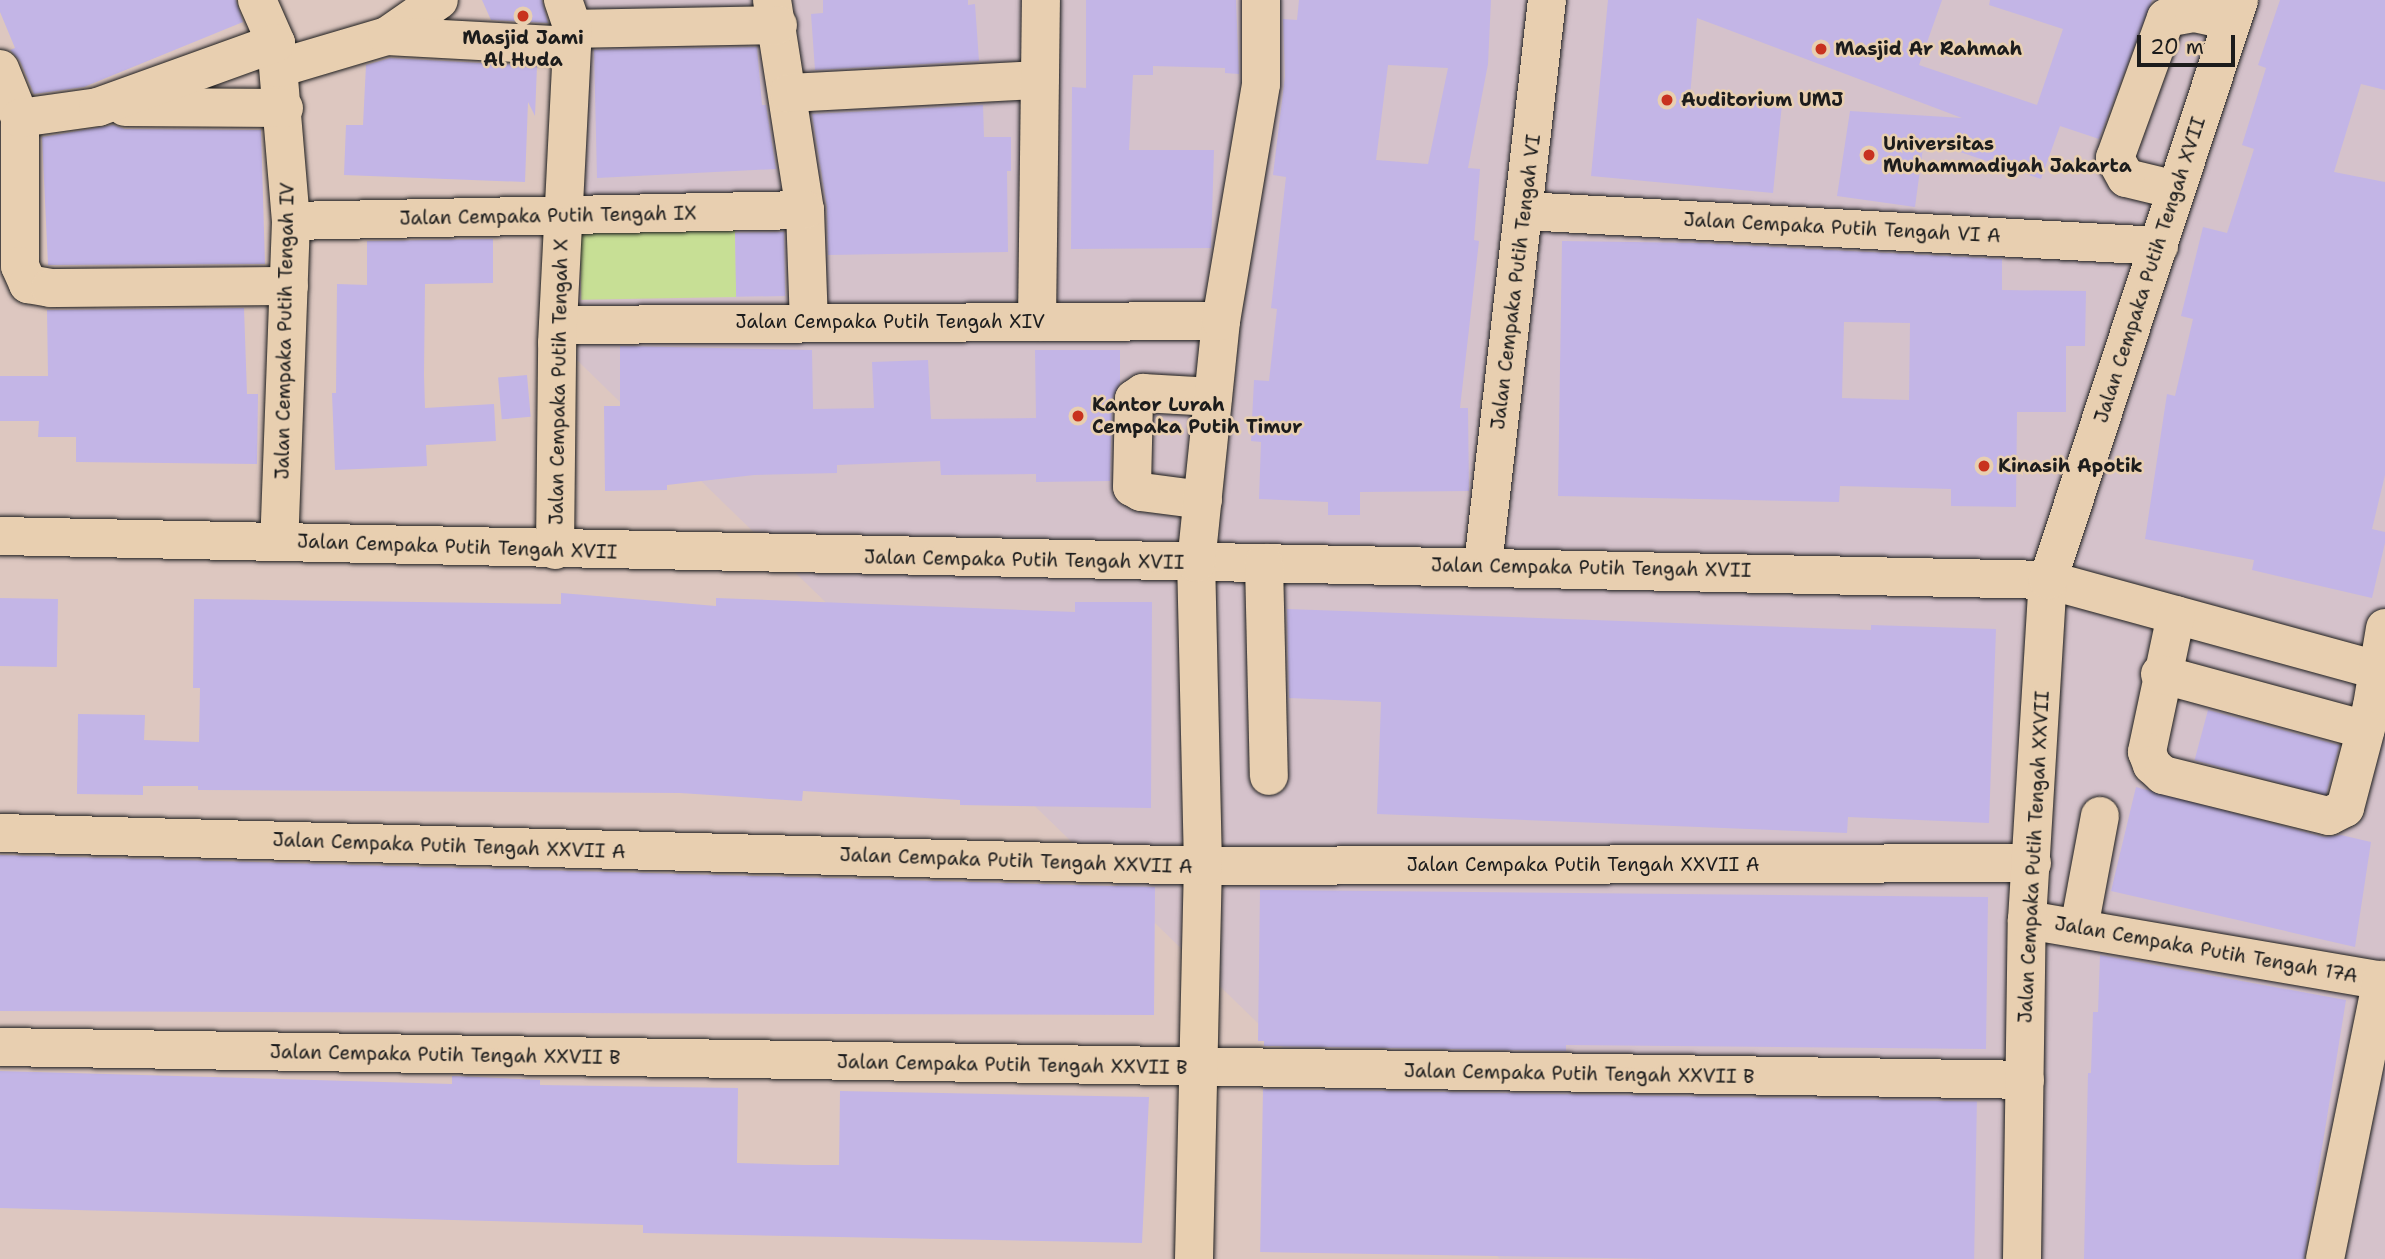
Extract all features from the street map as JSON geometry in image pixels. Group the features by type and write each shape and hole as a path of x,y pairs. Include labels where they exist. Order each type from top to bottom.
{"street":[{"name":"Jalan Cempaka Putih Tengah IV","path":"257,0 277,55 284,108 291,221 279,541"},
{"path":"387,36 439,0"},
{"path":"1037,322 1041,0"},
{"path":"1194,1259 1203,866 1196,563 1222,321 1261,84 1261,0"},
{"name":"Jalan Cempaka Putih Tengah VI","path":"1483,565 1547,0"},
{"path":"2176,190 2126,178 2115,158 2166,18 2235,10"},
{"name":"Jalan Cempaka Putih Tengah XVII","path":"2048,580 2235,10"},
{"path":"20,118 98,107 277,55 387,36 775,13 789,93 804,210 809,322"},
{"name":"Jalan Cempaka Putih Tengah X","path":"555,550 558,325 570,25"},
{"path":"0,69 20,118 20,267 28,284 50,288 289,286"},
{"path":"789,93 1040,80"},
{"path":"98,107 284,108"},
{"name":"Jalan Cempaka Putih Tengah IX","path":"291,221 804,210"},
{"name":"Jalan Cempaka Putih Tengah VI A","path":"1524,211 2159,246"},
{"name":"Jalan Cempaka Putih Tengah XIV","path":"558,325 1222,321"},
{"path":"1203,500 1141,492 1132,487 1134,399 1143,393 1213,397"},
{"name":"Jalan Cempaka Putih Tengah XVII","path":"0,536 1196,563 1483,565 2048,580 2380,671"},
{"path":"1264,563 1269,776"},
{"name":"Jalan Cempaka Putih Tengah XXVII","path":"2022,1259 2027,920 2048,580"},
{"path":"2176,615 2160,674 2147,752 2152,765 2163,775 2329,816 2339,814 2345,808 2380,671 2385,628"},
{"path":"2160,674 2366,730"},
{"path":"2079,928 2099,816"},
{"name":"Jalan Cempaka Putih Tengah XXVII A","path":"0,833 1203,866 2032,863"},
{"name":"Jalan Cempaka Putih Tengah 17A","path":"2027,920 2384,981"},
{"path":"2325,1259 2384,981"},
{"name":"Jalan Cempaka Putih Tengah XXVII B","path":"0,1047 2025,1080"}],"shaded area":[{"path":"556,0 2385,0 2385,1259 1500,1259 543,327"}],"green space":[{"path":"735,223 736,297 581,300 580,226"}],"building":[{"path":"0,0 236,0 243,22 84,87 34,94 20,61 10,50 15,48 0,12"},
{"path":"482,0 542,0 548,23 491,20"},
{"path":"823,0 968,0 968,5 975,4 979,61 815,70 811,14 823,13"},
{"path":"1086,0 1236,0 1239,74 1225,73 1225,68 1153,66 1153,75 1133,75 1129,150 1214,150 1211,248 1071,249 1072,87 1086,88"},
{"path":"1299,0 1491,0 1488,64 1468,168 1480,169 1474,240 1479,241 1460,408 1468,408 1469,491 1360,492 1360,515 1328,515 1328,502 1259,499 1261,442 1251,441 1254,380 1269,381 1277,309 1271,308 1286,177 1273,175 1285,76 1283,19 1297,20","holes":["1388,65 1448,68 1428,164 1376,160"]},
{"path":"1608,0 1942,0 1919,65 2037,105 2063,29 1989,5 1990,0 2152,0 2099,139 2060,126 2041,179 1924,140 1915,207 1837,196 1850,111 1962,118 1697,18 1690,96 1782,104 1773,193 1591,176"},
{"path":"2280,0 2385,0 2385,90 2361,84 2334,172 2385,182 2385,475 2372,529 2385,532 2385,543 2372,598 2252,570 2254,560 2145,539 2167,394 2175,396 2193,319 2181,316 2203,227 2227,233 2254,149 2242,145 2266,68 2258,65"},
{"path":"757,47 762,105 766,105 776,169 597,178 594,50"},
{"path":"390,58 537,66 535,116 528,102 525,182 344,175 346,125 363,125 366,65"},
{"path":"983,105 984,137 1011,137 1011,171 1007,171 1008,252 828,255 827,207 812,114"},
{"path":"113,125 125,129 261,130 265,264 48,265 42,137"},
{"path":"784,232 785,296 736,297 735,233"},
{"path":"493,239 493,283 425,284 424,375 425,408 494,404 496,441 426,445 427,466 335,470 332,393 336,393 337,284 367,285 367,241"},
{"path":"1562,241 1700,243 2002,259 2002,290 2086,291 2085,346 2066,346 2066,412 2017,412 2016,507 1951,506 1951,489 1840,486 1839,502 1558,496","holes":["1844,322 1910,323 1909,400 1842,398"]},
{"path":"244,308 247,394 258,394 257,464 76,462 76,437 38,437 39,421 0,421 0,376 48,376 47,310"},
{"path":"620,346 812,350 813,409 874,408 872,362 928,360 931,419 1036,418 1035,350 1120,350 1120,383 1112,399 1110,481 1036,482 1036,474 941,475 940,461 837,465 837,473 754,475 667,485 667,490 605,491 604,406 620,406"},
{"path":"527,375 531,417 502,419 498,378"},
{"path":"561,593 716,606 716,598 1075,612 1075,602 1152,602 1151,808 960,805 960,800 803,791 802,801 680,793 198,790 198,786 143,786 143,795 77,794 78,714 145,715 144,740 199,742 200,688 193,688 194,599 561,604"},
{"path":"0,598 58,599 57,667 0,666"},
{"path":"1287,609 1871,630 1871,625 1996,629 1989,823 1848,817 1847,833 1377,814 1381,702 1289,698"},
{"path":"2208,710 2339,745 2326,795 2195,760"},
{"path":"2136,787 2324,837 2341,835 2371,842 2355,947 2111,891"},
{"path":"0,855 1155,887 1154,1015 0,1011"},
{"path":"1260,890 1988,897 1986,1049 1566,1045 1566,1051 1264,1046 1264,1041 1258,1041"},
{"path":"2100,955 2346,1000 2304,1259 2084,1259 2088,1073 2091,1073 2093,1012 2098,1012"},
{"path":"0,1071 452,1084 452,1076 540,1080 540,1085 738,1088 737,1163 804,1165 839,1165 840,1091 1149,1097 1142,1243 643,1233 643,1225 0,1208"},
{"path":"1263,1089 1977,1101 1974,1259 1663,1259 1260,1252"}],"place":[{"name":"Masjid Jami Al Huda","path":"523,16"},
{"name":"Masjid Ar Rahmah","path":"1821,49"},
{"name":"Auditorium UMJ","path":"1667,100"},
{"name":"Universitas Muhammadiyah Jakarta","path":"1869,155"},
{"name":"Kantor Lurah Cempaka Putih Timur","path":"1078,416"},
{"name":"Kinasih Apotik","path":"1984,466"}]}
